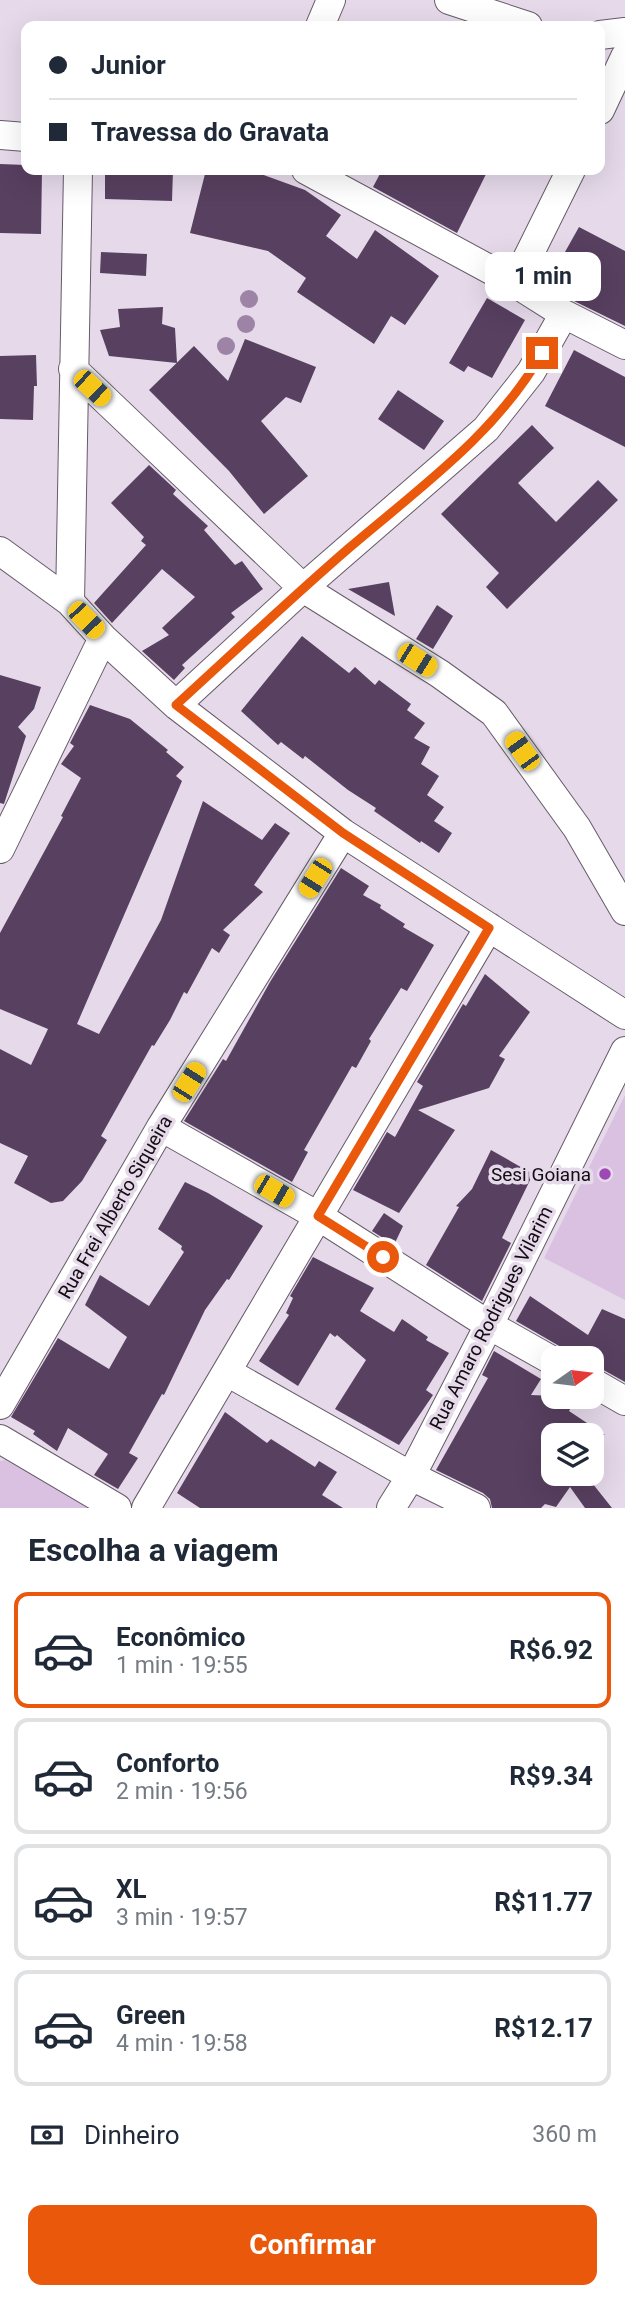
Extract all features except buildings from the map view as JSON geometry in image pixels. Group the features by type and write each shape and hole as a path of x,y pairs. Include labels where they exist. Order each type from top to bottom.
{"street":[{"path":"322,21 331,0"},
{"path":"449,0 513,21"},
{"path":"605,34 625,32"},
{"path":"605,98 616,72"},
{"path":"0,135 21,137"},
{"path":"70,602 78,175"},
{"path":"315,175 625,345"},
{"path":"515,284 569,175"},
{"path":"176,705 303,588 486,429 531,372 564,313"},
{"path":"73,369 303,588 440,674 494,713 577,828 625,911"},
{"path":"0,551 70,602 103,638 176,705 343,833 625,1015"},
{"path":"0,849 103,638"},
{"name":"Rua Frei Alberto Siqueira","path":"0,1405 162,1127 343,833"},
{"path":"146,1508 489,928"},
{"name":"Rua Amaro Rodrigues Vilarim","path":"391,1508 411,1476 489,1325 625,1051"},
{"path":"162,1127 318,1216 489,1325 541,1354"},
{"path":"226,1372 411,1476 476,1508"},
{"path":"604,1389 625,1401"},
{"path":"0,1438 117,1508"}],"shaded area":[{"name":"Sesi Goiana","path":"625,1095 625,1300 544,1258"},
{"path":"5,1460 91,1508 0,1508 0,1461"}],"place":[{"name":"Sesi Goiana","path":"605,1174"}],"route":[{"path":"383,1257 318,1216 489,928 343,833 176,705 303,588 486,429 520,388 542,353"}]}
